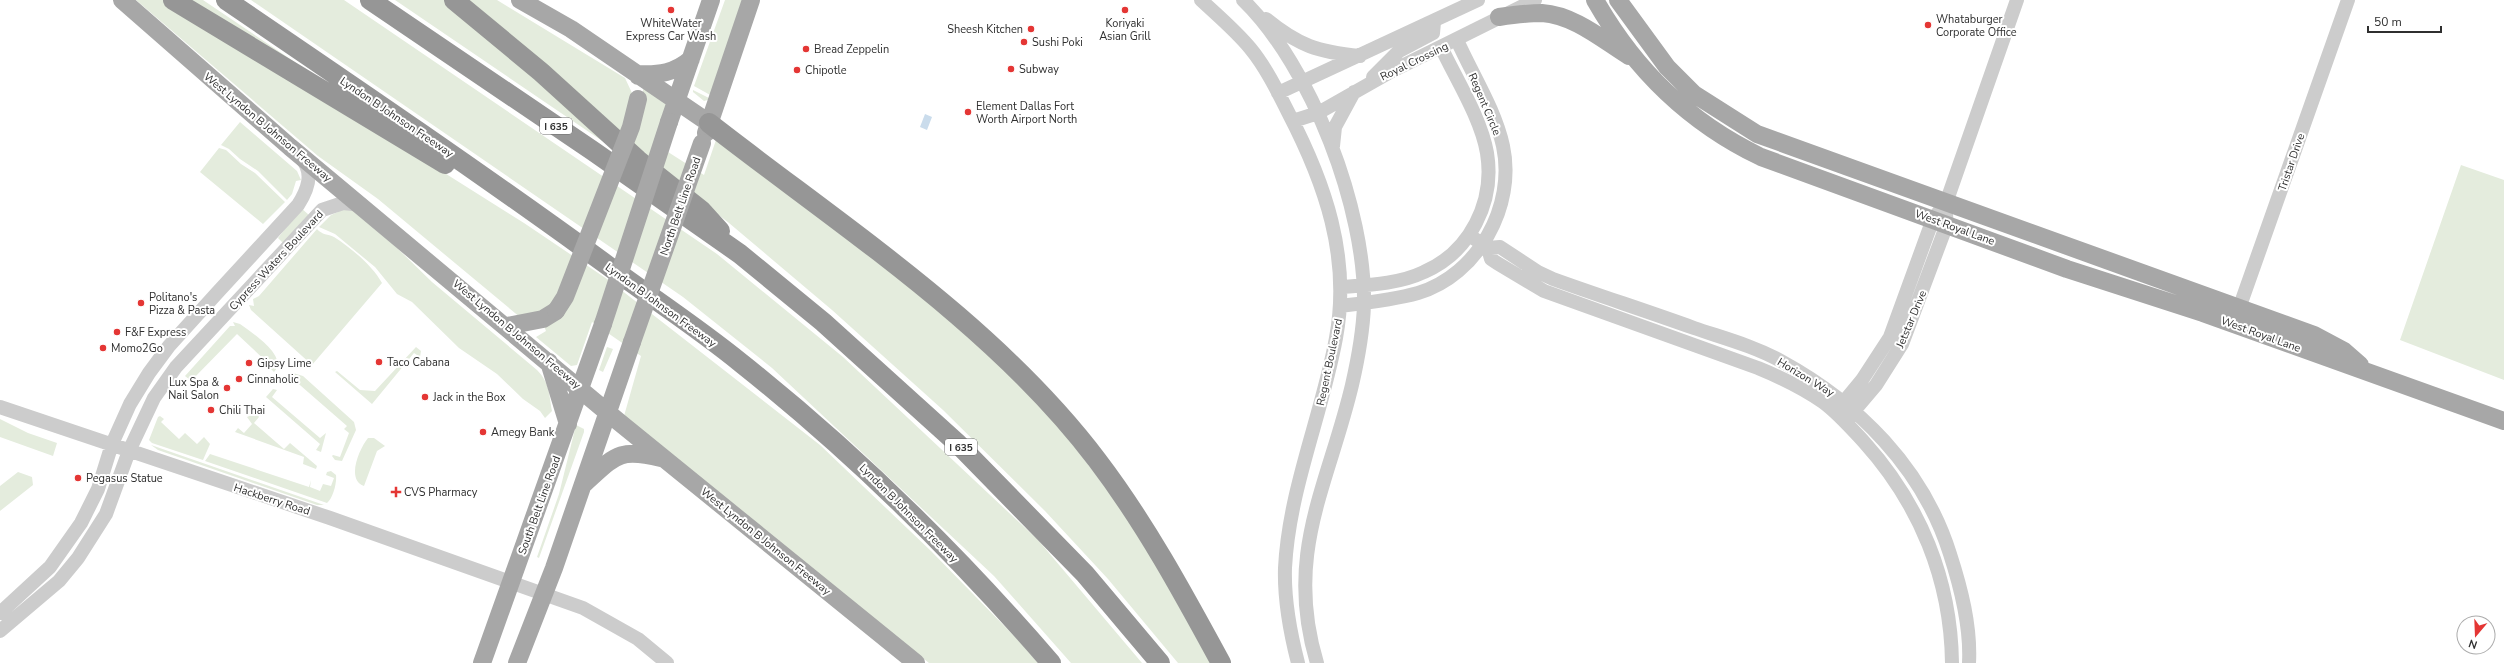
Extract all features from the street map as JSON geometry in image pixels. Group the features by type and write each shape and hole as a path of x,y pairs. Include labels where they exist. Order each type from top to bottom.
{"highway":[{"path":"173,0 442,163 498,186"},
{"name":"Lyndon B Johnson Freeway","path":"226,0 498,186 739,361 797,409 906,509 960,563 1051,663"},
{"name":"I 635","path":"370,0 593,151 740,254 823,322 958,444 1085,574 1160,663"},
{"path":"454,0 541,72 638,160 702,210 740,254"},
{"path":"709,123 801,191 918,283 970,327 1054,410 1096,459 1148,534 1221,663"}],"main road":[{"name":"West Lyndon B Johnson Freeway","path":"122,0 290,146 507,326 609,413 916,663"},
{"path":"520,0 570,29 678,100 709,123"},
{"path":"678,100 711,0"},
{"name":"North Belt Line Road","path":"609,413 632,342 751,0"},
{"name":"West Royal Lane","path":"1595,0 1637,62 1685,111 1718,135 1739,147 1764,159 2067,269 2237,316"},
{"name":"West Royal Lane","path":"1618,0 1667,67 1694,94 1757,134 1946,203 2237,316 2370,373 2504,421"},
{"path":"1499,17 1526,14 1555,15 1588,30 1637,62"},
{"path":"638,74 657,75 671,72 681,68 691,59"},
{"path":"507,326 543,319 556,311 565,297 632,127 638,99 638,74"},
{"name":"South Belt Line Road","path":"482,663 581,388 678,100"},
{"path":"549,362 568,424"},
{"path":"517,663 585,483 609,413"},
{"path":"585,483 611,459 623,455 636,452 666,460"}],"street":[{"name":"Regent Boulevard","path":"1201,0 1249,46 1278,93 1293,121 1326,195 1333,220 1340,263 1341,287 1336,339 1288,537 1285,569 1286,598 1291,634 1298,663"},
{"path":"1278,93 1434,22 1478,0"},
{"name":"Royal Crossing","path":"1293,121 1318,113 1358,90 1535,0"},
{"name":"Jetstar Drive","path":"1845,412 1876,384 1902,344 1946,203 2018,0"},
{"name":"Tristar Drive","path":"2237,316 2348,0"},
{"path":"1244,1 1272,24 1305,46 1324,52 1360,56"},
{"path":"1244,1 1272,35 1302,83 1318,113 1332,150 1355,223 1364,303 1362,337 1352,386 1315,508 1304,570 1305,598 1309,627 1317,663"},
{"path":"1332,150 1335,127 1358,90 1399,51 1433,33 1434,22"},
{"name":"Regent Circle","path":"1340,306 1418,293 1430,288 1466,264 1486,246 1503,200 1506,170 1503,146 1496,124 1457,40"},
{"name":"Regent Circle","path":"1341,287 1362,286 1395,281 1423,272 1454,253 1469,234 1484,204 1489,176 1487,152 1478,125 1441,47"},
{"path":"1478,125 1496,124"},
{"name":"Cypress Waters Boulevard","path":"0,612 50,567 67,545 81,523 98,489 112,444 130,404 149,373 169,346 298,205 307,191 308,170 303,161 290,146"},
{"name":"Cypress Waters Boulevard","path":"0,631 60,581 78,558 106,514 116,491 129,451 154,398 166,379 322,210 343,203 362,205"},
{"name":"Horizon Way","path":"1469,234 1486,246 1500,247 1538,272 1553,279 1751,347 1790,366 1827,388 1901,488 1914,509 1936,561 1945,594 1952,636 1952,663"},
{"name":"Horizon Way","path":"1486,246 1491,258 1497,263 1544,291 1782,378 1845,412 1885,440 1913,477 1940,525 1956,574 1963,607 1969,663"},
{"path":"217,293 232,307"},
{"path":"1681,341 1688,326"},
{"path":"1782,378 1790,366"},
{"name":"Hackberry Road","path":"0,407 112,444 544,593 597,614 638,639 667,663"}],"green space":[{"path":"136,0 163,0 397,143 524,223 607,279 820,445 931,551 1020,642 1038,663 929,663 624,416 641,356 592,322 577,365 571,366 536,337 546,331 542,321 521,318 378,199 318,156"},
{"path":"183,0 203,0 305,69"},
{"path":"251,0 344,0 717,254 843,357 1038,540 1142,663 1071,663 994,576 772,368 683,297"},
{"path":"395,0 448,0 614,149"},
{"path":"466,0 497,0 625,78 632,93 643,93 643,87 667,105 654,143 704,175 716,140 928,300 988,353 1061,429 1140,533 1214,663 1178,663 1108,579 1045,511 943,410 832,310 729,223 647,159"},
{"path":"725,0 746,0 712,96 694,86"},
{"path":"693,90 711,99 704,101 693,92"},
{"path":"240,122 297,171 301,180 296,181 292,194 287,200 258,171 240,159 229,149 221,145"},
{"path":"219,148 226,150 241,164 255,173 285,202 263,224 200,172"},
{"path":"2461,165 2504,180 2504,380 2400,340"},
{"path":"301,208 309,215 283,243 278,238"},
{"path":"337,208 352,210 395,246 432,282 537,370 547,384 552,411 545,418 540,411 523,399 497,374 459,348 412,302 397,294 375,267 335,234 319,227 331,215 338,212"},
{"path":"317,229 334,237 347,246 367,263 382,283 312,365 251,310 249,305 254,306 253,299 259,296"},
{"path":"233,322 240,324 260,339 273,352 277,359 277,366 274,372 268,366 269,364 237,334 191,381 185,376 230,326 235,326"},
{"path":"416,347 421,351 420,357 414,353 372,404 335,372 337,371 360,390 375,391"},
{"path":"607,347 613,349 603,372 599,370"},
{"path":"293,373 303,376 354,422 356,430 342,461 335,460 332,456 340,457 349,433 344,429 347,426 293,379 286,385 285,377"},
{"path":"273,389 277,390 272,397 320,438 326,433 321,452 316,450 320,444 266,397"},
{"path":"256,413 259,417 254,423 284,449 290,443 317,466 316,469 303,464 304,457 235,432 238,428 244,433 252,424 247,417"},
{"path":"160,416 164,419 161,422 179,439 185,433 197,444 204,437 210,444 203,460 152,443 149,440 158,417"},
{"path":"0,419 28,433 57,443 53,456 0,437"},
{"path":"576,425 584,429 584,432 539,558 537,557 559,494"},
{"path":"368,438 374,438 385,446 377,451 364,486 359,483 356,478 355,471 358,456"},
{"path":"151,445 324,505 317,505 158,450"},
{"path":"210,454 309,487 311,480 310,487 320,491 323,484 331,486 334,478 326,475 327,472 331,471 336,475 334,490 327,503 205,461"},
{"path":"18,472 32,477 33,485 0,511 0,486"}],"water":[{"path":"925,114 932,117 927,130 920,127"}],"place":[{"name":"WhiteWater Express Car Wash","path":"671,10"},
{"name":"Koriyaki Asian Grill","path":"1125,10"},
{"name":"Whataburger Corporate Office","path":"1928,25"},
{"name":"Sheesh Kitchen","path":"1031,29"},
{"name":"Sushi Poki","path":"1024,42"},
{"name":"Bread Zeppelin","path":"806,49"},
{"name":"Subway","path":"1011,69"},
{"name":"Chipotle","path":"797,70"},
{"name":"Element Dallas Fort Worth Airport North","path":"968,112"},
{"name":"Politano's Pizza & Pasta","path":"141,303"},
{"name":"F&F Express","path":"117,332"},
{"name":"Momo2Go","path":"103,348"},
{"name":"Taco Cabana","path":"379,362"},
{"name":"Gipsy Lime","path":"249,363"},
{"name":"Cinnaholic","path":"239,379"},
{"name":"Lux Spa & Nail Salon","path":"227,388"},
{"name":"Jack in the Box","path":"425,397"},
{"name":"Chili Thai","path":"211,410"},
{"name":"Amegy Bank","path":"483,432"},
{"name":"Pegasus Statue","path":"78,478"},
{"name":"CVS Pharmacy","path":"396,492"}]}
